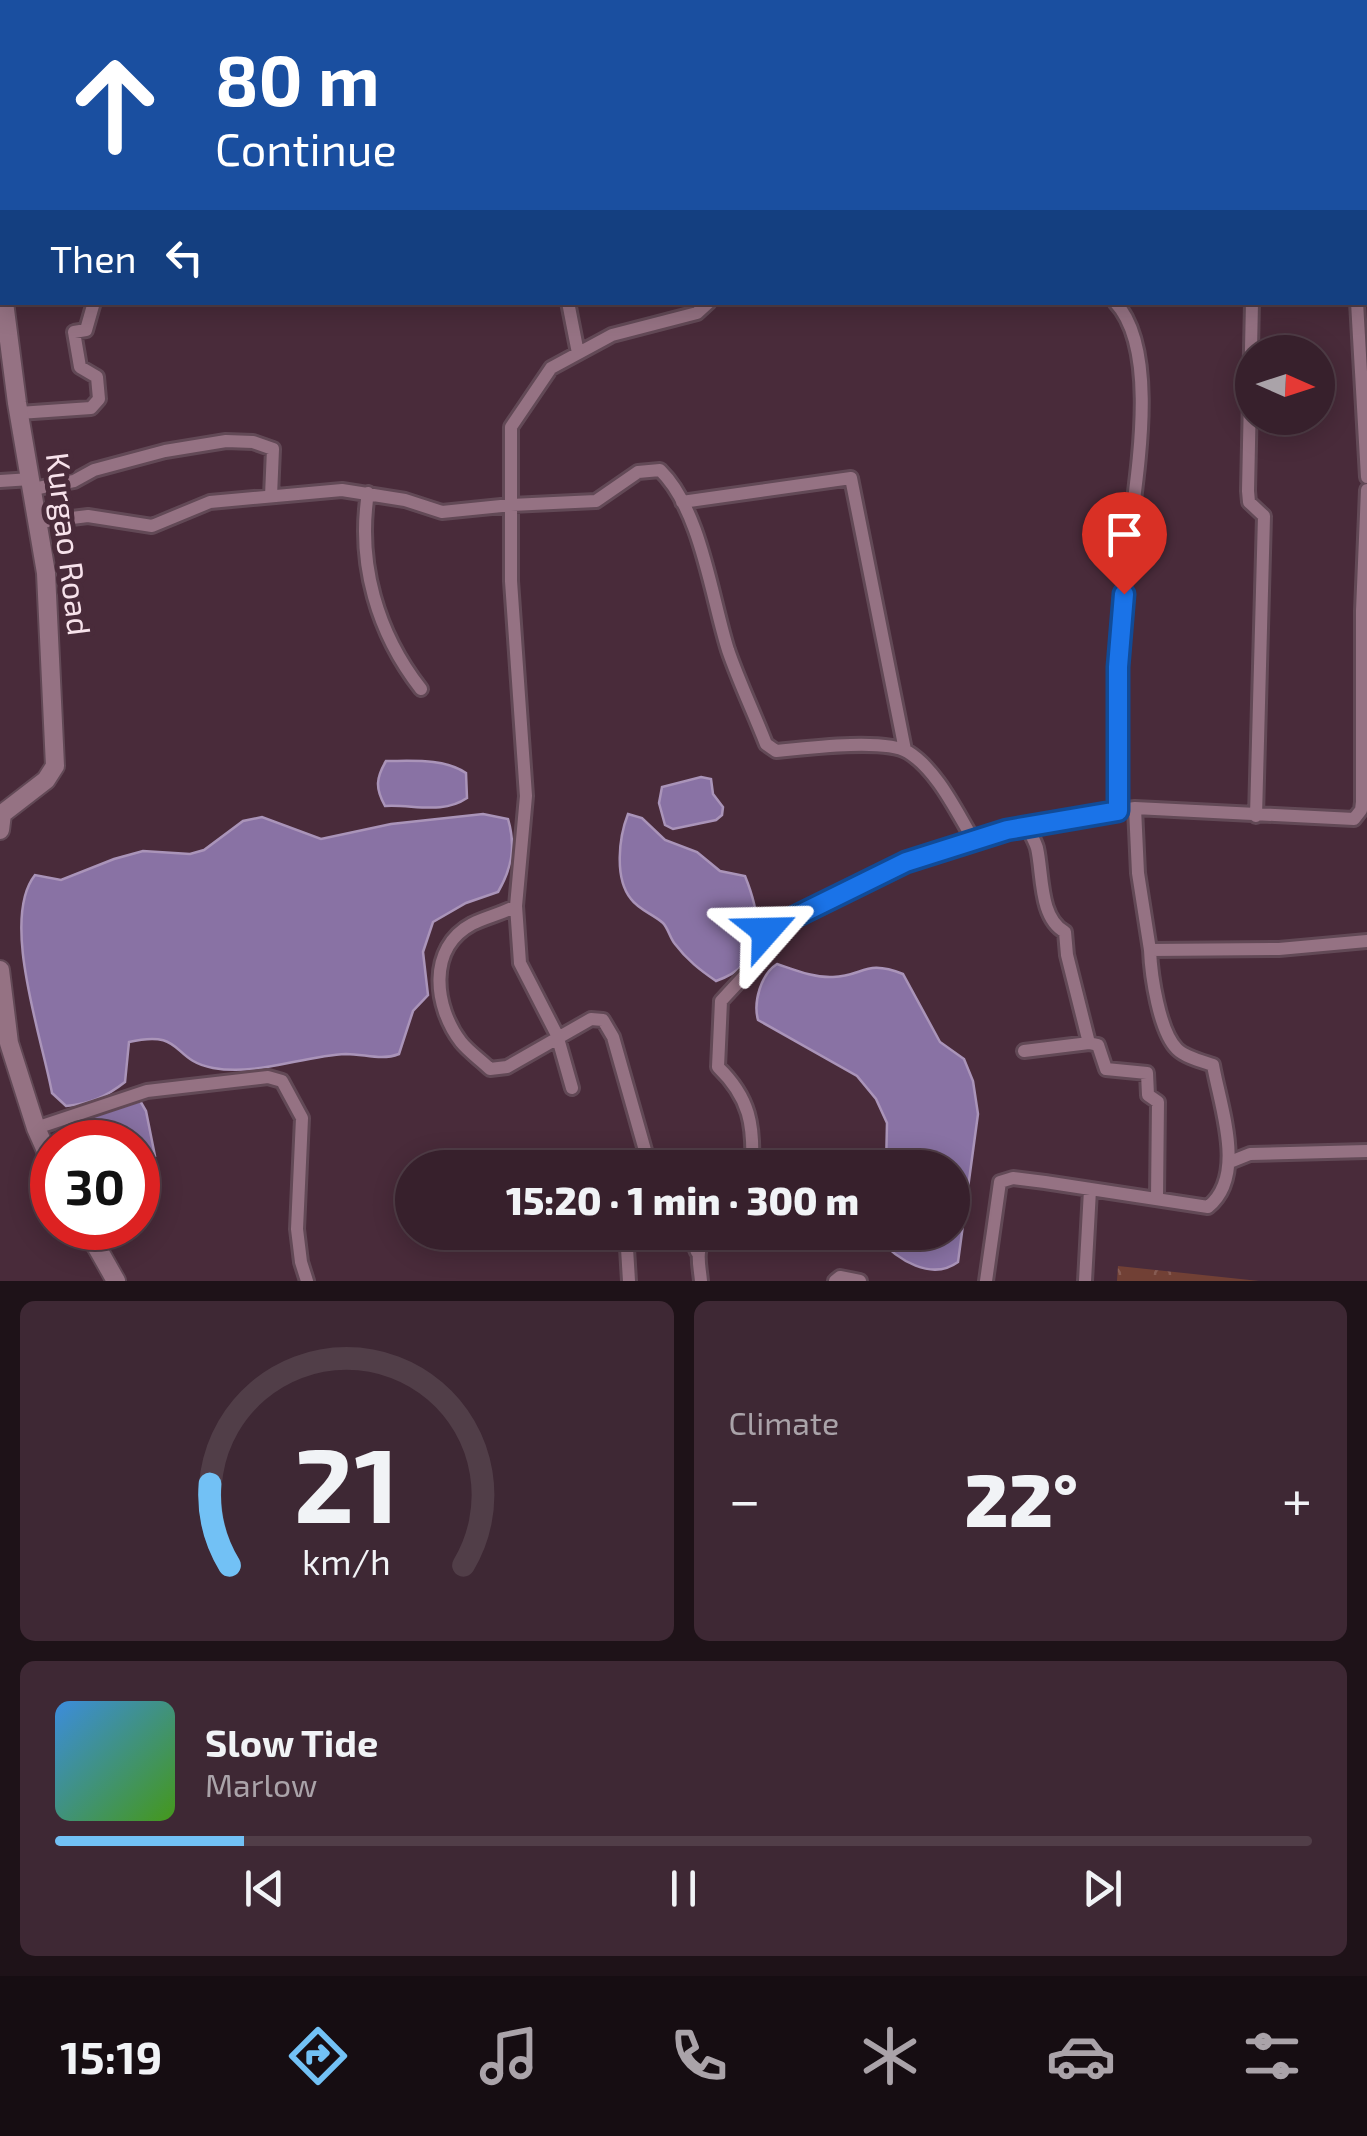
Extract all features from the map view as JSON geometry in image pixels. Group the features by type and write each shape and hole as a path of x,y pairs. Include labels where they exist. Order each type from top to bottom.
{"street":[{"name":"Kurgao Road","path":"1,820 56,766 46,573 4,305"},
{"path":"19,413 91,408 98,399 97,376 80,366 74,332 86,330 93,305"},
{"path":"569,305 578,353"},
{"path":"572,1088 557,1036 520,963 516,906 526,796 511,581 511,427 551,368 612,335 697,313 706,305"},
{"path":"1118,305 1128,317 1139,366 1142,438 1126,557 1118,667 1118,811"},
{"path":"1252,305 1248,502 1264,516 1265,565 1256,816"},
{"path":"1356,305 1367,477"},
{"path":"0,481 32,484 74,480 94,470 165,451 226,441 253,442 273,449 271,496"},
{"path":"39,522 88,516 152,526 210,502 342,490 442,512 511,504 596,501 638,472 660,470 674,483 695,532 729,653 766,744 776,752 873,746 905,750 921,763 950,800 973,840"},
{"path":"682,502 851,478 905,750"},
{"path":"753,1150 754,1131 744,1100 736,1084 718,1067 721,1002 771,947 767,930 906,862 1027,826 1135,808 1354,819 1361,810 1367,490"},
{"path":"368,493 363,546 369,580 389,642 421,689"},
{"path":"986,1281 1000,1182 1013,1178 1208,1206 1218,1198 1230,1162 1212,1065 1179,1052 1168,1037 1151,973 1138,873 1135,808"},
{"path":"1027,826 1036,846 1046,904 1056,928 1065,932 1067,955 1090,1043"},
{"path":"516,906 471,925 450,944 437,970 444,1014 462,1042 490,1069 507,1066 591,1019 603,1020 613,1036 645,1150"},
{"path":"1150,950 1279,949 1367,941"},
{"path":"0,970 10,1043 34,1120"},
{"path":"1024,1052 1090,1043 1098,1046 1106,1069 1147,1073 1148,1095 1158,1102 1157,1198"},
{"path":"60,1120 148,1091 268,1077 282,1081 302,1118 297,1229 307,1281"},
{"path":"1230,1162 1250,1154 1367,1151"},
{"path":"1085,1281 1090,1190"},
{"path":"98,1250 116,1281"},
{"path":"627,1250 629,1281"},
{"path":"697,1252 701,1281"},
{"path":"835,1281 840,1277 860,1281"}],"green space":[{"path":"1118,1266 1259,1281 1117,1281"}],"shaded area":[{"path":"386,761 428,761 457,768 466,773 467,798 437,807 385,806 378,783"},
{"path":"701,777 711,779 713,794 723,807 722,815 716,820 673,829 665,825 659,803 662,787"},
{"path":"483,814 508,819 512,848 507,874 498,892 466,903 433,922 423,952 428,995 413,1011 399,1054 346,1054 230,1070 199,1064 169,1042 147,1039 129,1042 125,1082 111,1092 66,1106 52,1093 22,949 25,895 35,875 61,880 143,851 190,854 204,850 243,821 262,817 321,839 391,824"},
{"path":"628,814 642,818 665,840 697,852 720,871 745,876 755,908 756,938 753,951 733,973 716,981 710,977 673,942 663,923 631,899 622,880 620,857"},
{"path":"777,964 826,977 872,968 903,974 940,1042 964,1059 973,1081 978,1114 970,1173 970,1150 886,1150 887,1123 876,1099 857,1076 758,1020 760,989"},
{"path":"139,1099 148,1120 80,1120"},
{"path":"891,1250 960,1250 958,1262 937,1269 916,1266"}],"route":[{"path":"766,931 906,862 1007,830 1118,811 1118,667 1124,594"}]}
